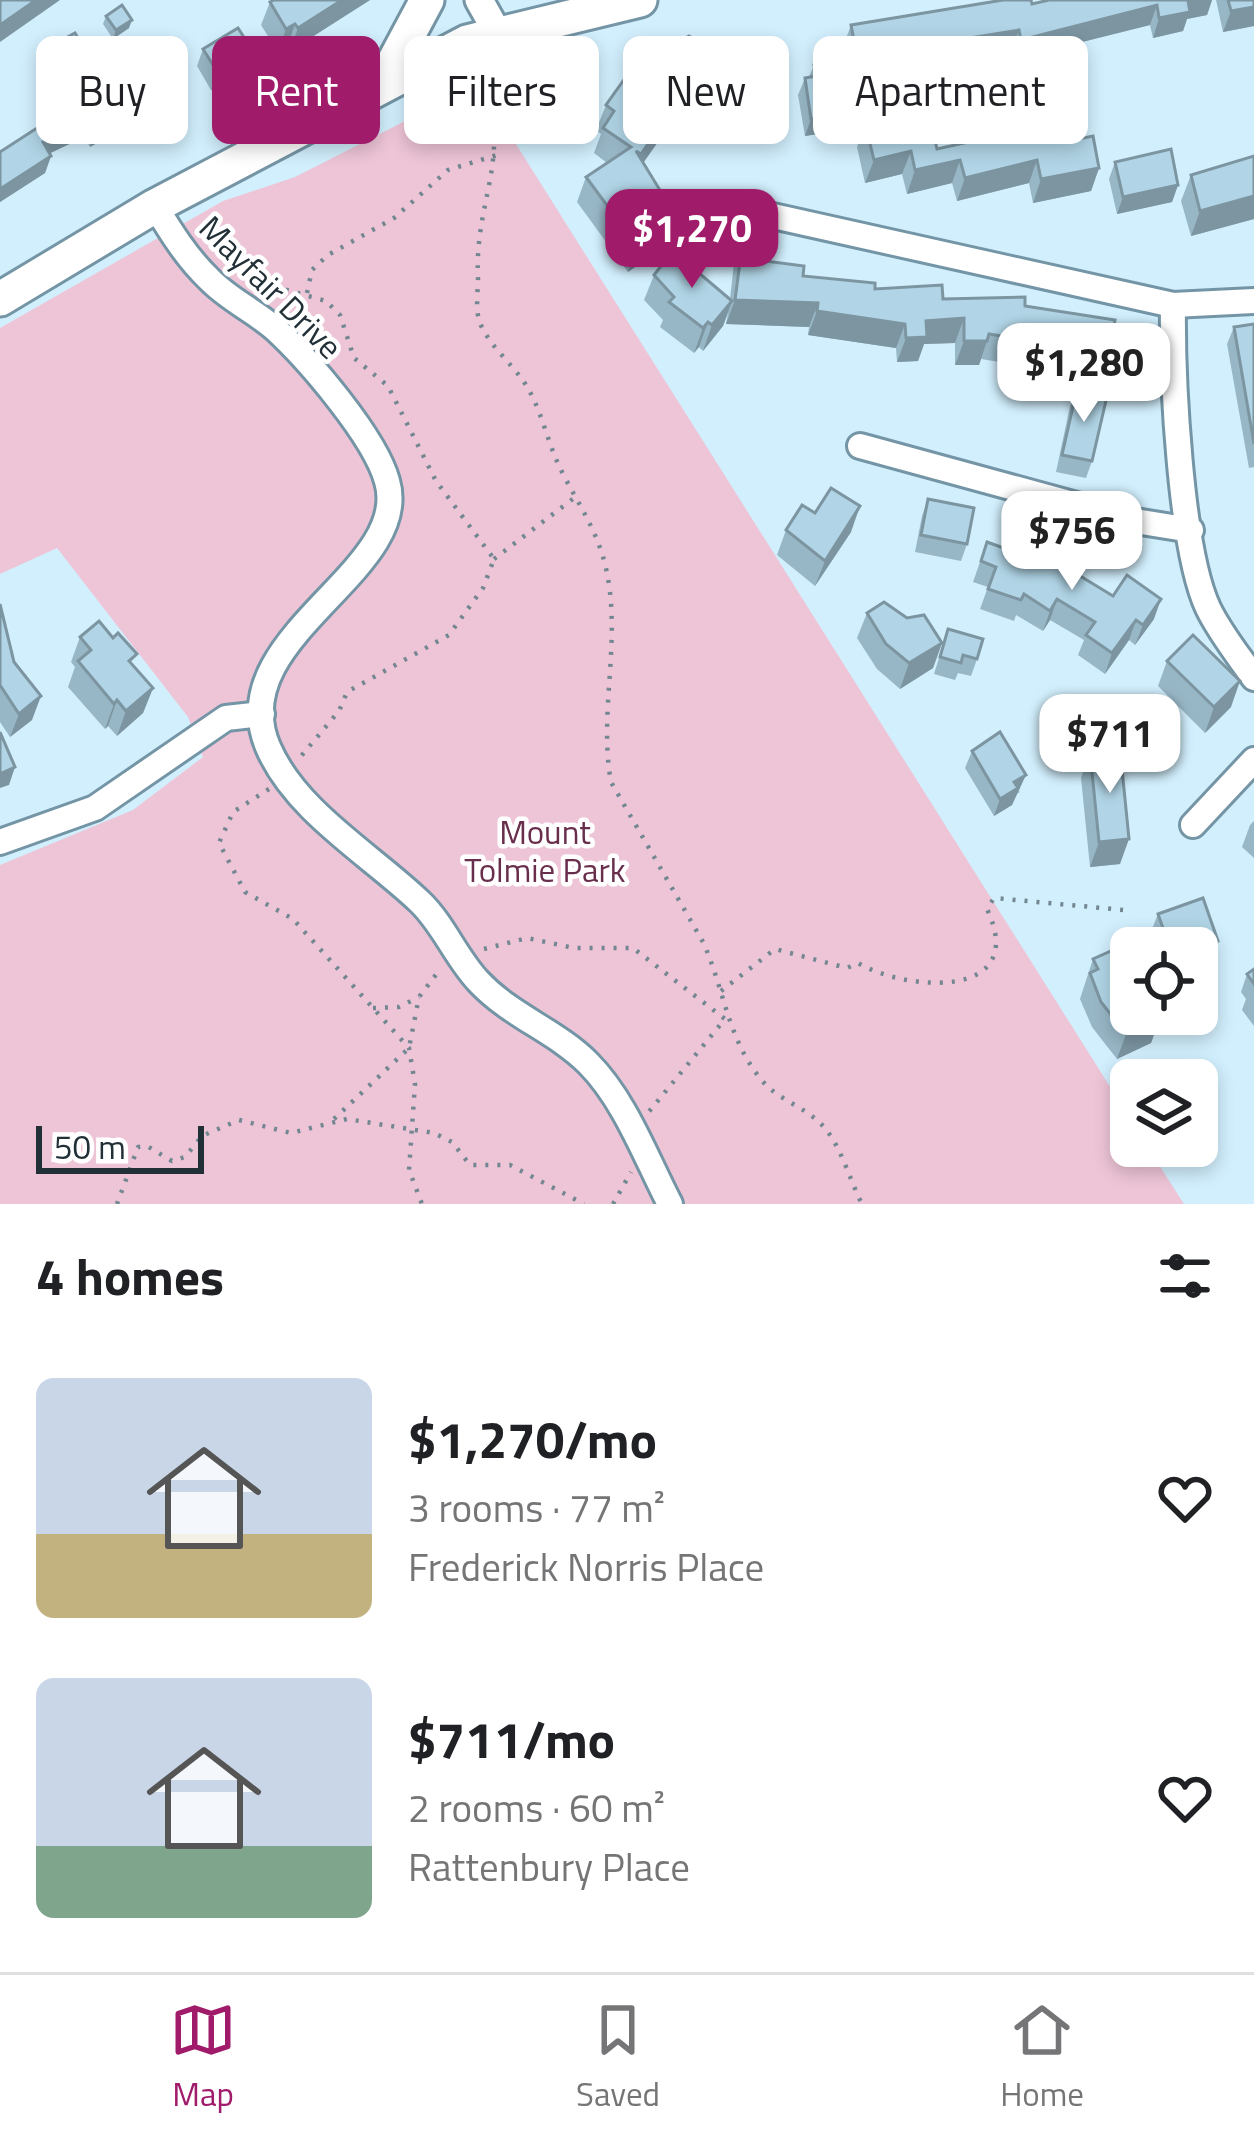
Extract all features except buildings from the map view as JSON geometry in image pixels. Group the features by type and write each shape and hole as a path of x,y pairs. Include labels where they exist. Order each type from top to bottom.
{"main road":[{"path":"382,84 427,0"},
{"path":"486,36 640,0"},
{"path":"0,299 163,220 404,74"}],"street":[{"path":"478,0 482,36"},
{"path":"728,206 1174,305 1254,301"},
{"name":"Mayfair Drive","path":"163,220 208,278 274,328 353,423 388,482 385,526 296,632 272,672 262,714"},
{"path":"1174,305 1173,364 1196,574 1208,608 1254,678"},
{"path":"860,446 1135,521 1191,530"},
{"path":"0,842 95,808 226,718 262,714 266,743 284,773 423,905 477,981 589,1064 670,1204"},
{"path":"1193,825 1254,760"}],"path":[{"path":"496,144 475,244 480,324 525,383 599,545 613,614 607,758 611,782 703,942 721,991 725,1019 759,1078 779,1098 818,1120 832,1137 862,1204"},
{"path":"308,294 304,285 328,255 394,218 448,170 497,154"},
{"path":"163,220 215,234 251,280 326,301 340,315 354,358 388,386 436,481 494,559"},
{"path":"422,1204 409,1170 415,1084 409,1048 293,919 245,892 219,843 233,812 284,773 328,726 347,692 449,635 483,588 494,559 578,495"},
{"path":"721,991 775,949 847,968 858,963 925,984 974,978 996,952 999,934 987,909 994,898 1124,910"},
{"path":"373,1007 399,1006 419,997"},
{"path":"117,1204 138,1147 154,1149 166,1161 184,1157 202,1136 238,1120 291,1133 347,1118 434,1132 452,1142 470,1165 510,1165 584,1204"},
{"path":"614,1204 644,1153"}],"green space":[{"name":"Mount Tolmie Park","path":"404,122 404,144 516,144 1110,1087 1110,1167 1160,1167 1184,1204 0,1204 0,865 133,810 203,757 188,717 57,548 0,574 0,328 223,201 295,177 360,144 380,144 380,134"}]}
